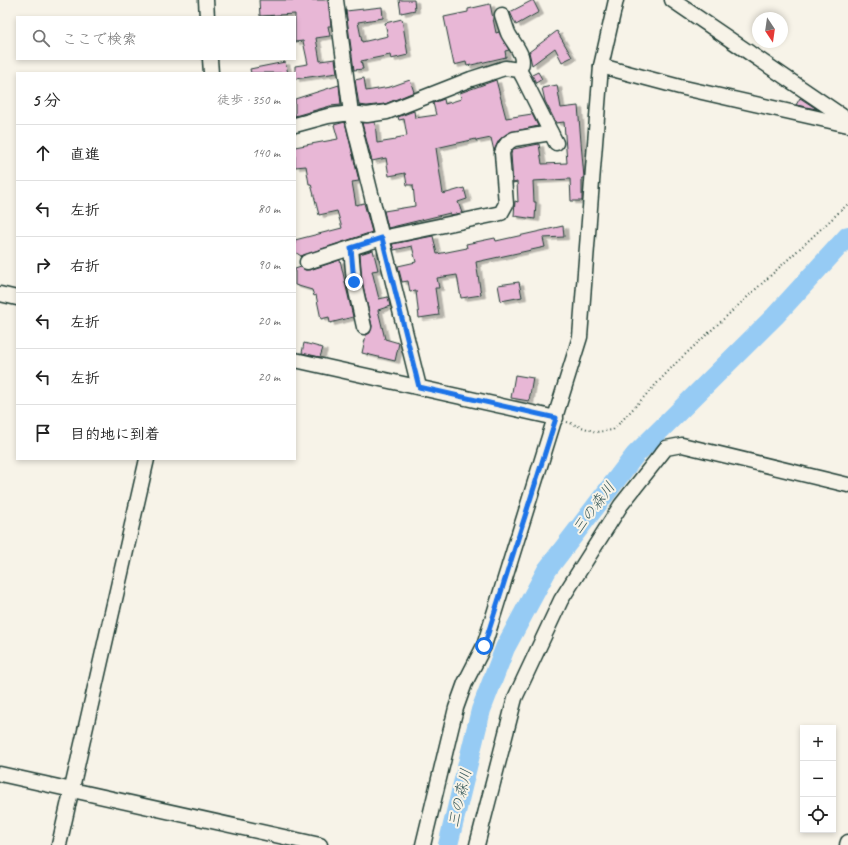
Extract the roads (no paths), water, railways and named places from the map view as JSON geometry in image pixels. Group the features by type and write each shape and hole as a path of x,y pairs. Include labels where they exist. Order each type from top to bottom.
{"street":[{"path":"206,0 207,16"},
{"path":"336,0 351,113 419,387"},
{"path":"423,845 456,708 465,683 484,646 556,418 580,336 601,66 616,0"},
{"path":"672,0 848,120"},
{"path":"502,15 508,32 519,50 522,60 522,65 518,70"},
{"path":"210,60 211,72"},
{"path":"601,66 848,125"},
{"path":"296,125 328,116 351,113 367,115 387,112 471,78 505,68 518,70"},
{"path":"307,262 322,259 382,238 501,213 506,204 502,153 503,148 514,139 554,138 518,70"},
{"path":"351,248 354,282 364,327"},
{"path":"0,294 16,298"},
{"path":"296,360 556,418"},
{"path":"477,845 516,698 560,600 621,505 666,448 682,445 848,485"},
{"path":"59,845 147,460"},
{"path":"0,774 320,845"}],"waterway":[{"name":"三の森川","path":"448,845 481,710 505,648 547,570 635,455 775,316 848,236"}]}
